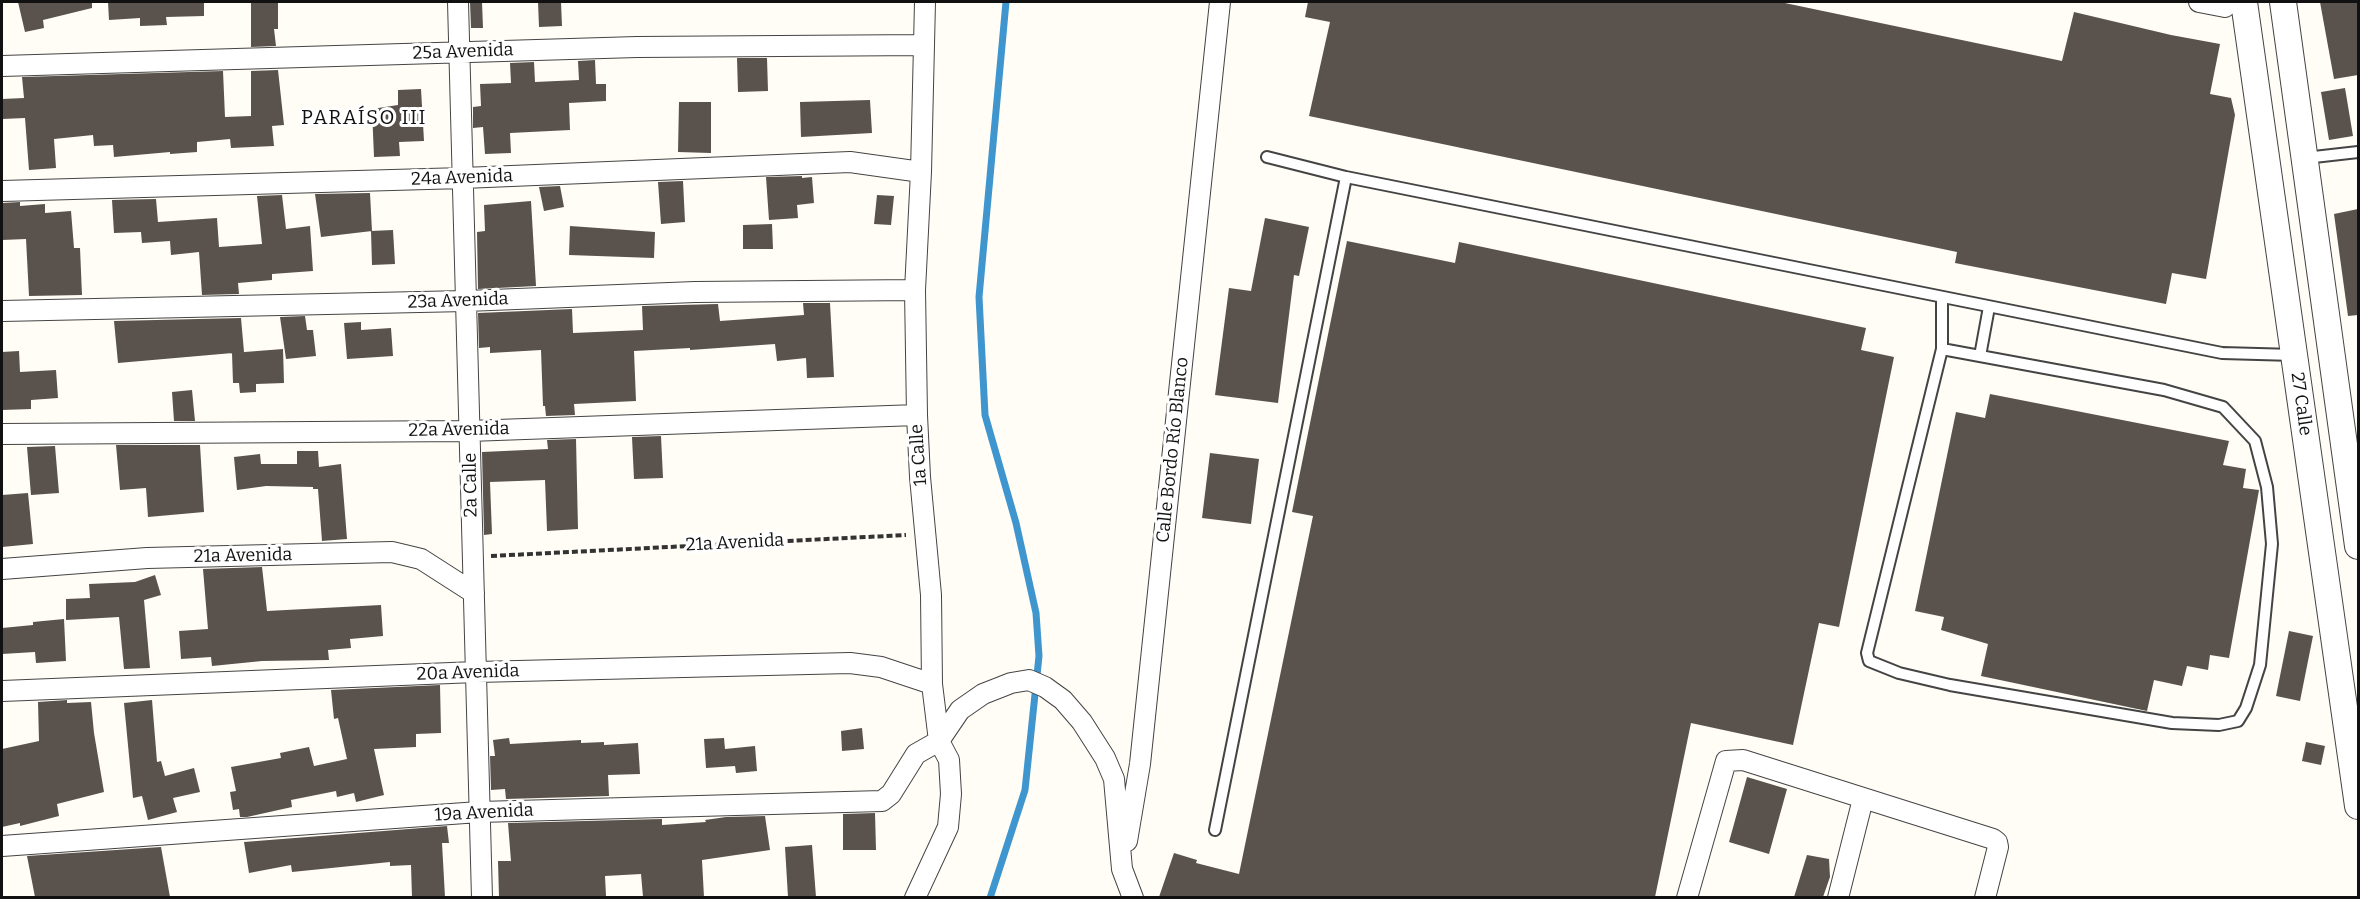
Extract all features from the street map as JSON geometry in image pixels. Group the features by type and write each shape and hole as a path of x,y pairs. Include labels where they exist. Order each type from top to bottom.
{"street":[{"name":"2a Calle","path":"458,2 482,897"},
{"name":"1a Calle","path":"915,897 948,827 951,794 949,760 939,741 932,684 931,595 920,477 917,415 915,290 926,2"},
{"name":"Calle Bordo Río Blanco","path":"1119,897 1140,764 1220,2"},
{"path":"2199,2 2235,4"},
{"name":"27 Calle","path":"2283,2 2358,546"},
{"name":"27 Calle","path":"2235,4 2294,355 2358,806"},
{"name":"25a Avenida","path":"2,66 637,47 924,45"},
{"name":"24a Avenida","path":"2,191 463,178 850,162 921,172"},
{"name":"23a Avenida","path":"2,311 466,301 695,292 915,290"},
{"path":"2294,355 2333,361"},
{"name":"22a Avenida","path":"2,434 470,431 917,415"},
{"name":"21a Avenida","path":"2,569 147,558 392,552 421,558 474,593"},
{"name":"20a Avenida","path":"2,691 476,672 850,663 880,667 932,684"},
{"path":"939,741 960,710 983,694 1011,683 1029,680 1045,687 1063,700 1082,722 1106,758 1114,779 1122,869 1134,897"},
{"name":"19a Avenida","path":"2,846 479,812 882,801 891,794 916,754 939,741"},
{"path":"1687,897 1726,761 1743,760 1993,839 1997,842 1998,847 1984,897"},
{"path":"1838,897 1863,799"}],"lane":[{"path":"2306,158 2358,152"},
{"path":"1267,157 1346,177 2222,353 2294,355"},
{"path":"1215,830 1346,177"},
{"path":"1942,297 1942,349 1867,653 1869,661 1899,673 1950,685 2172,723 2219,724 2238,721 2246,708 2260,665 2272,544 2267,487 2255,441 2223,407 2164,390 1942,349"},
{"path":"1980,356 1989,307"}],"path":[{"name":"21a Avenida","path":"473,556 926,534"}],"building":[{"path":"18,2 92,2 92,8 43,20 44,28 25,32"},
{"path":"108,2 204,2 204,16 166,17 167,25 140,26 140,18 109,20"},
{"path":"251,2 278,2 278,29 274,29 276,46 251,47"},
{"path":"470,2 482,2 483,28 471,28"},
{"path":"538,2 561,2 562,26 539,27"},
{"path":"1308,2 1780,2 2062,61 2074,12 2220,44 2210,94 2231,98 2235,115 2206,279 2172,273 2166,304 1955,263 1957,252 1309,116 1330,22 1305,17"},
{"path":"2320,2 2358,2 2358,75 2334,79"},
{"path":"737,58 767,58 768,91 738,92"},
{"path":"595,60 596,84 606,84 606,101 569,103 570,130 510,133 511,153 485,154 483,127 473,128 473,107 481,106 480,84 511,83 510,63 534,62 535,82 579,80 578,61"},
{"path":"278,70 284,125 272,126 274,146 231,148 230,139 197,142 197,152 114,157 113,145 94,146 93,135 54,139 56,168 29,170 25,118 2,119 2,99 24,98 22,77 223,71 225,117 251,116 251,71"},
{"path":"2345,88 2353,136 2329,140 2321,92"},
{"path":"421,89 424,141 399,142 400,156 374,157 372,109 398,105 398,90"},
{"path":"870,100 872,133 801,137 800,102"},
{"path":"679,102 711,102 711,153 678,152"},
{"path":"802,176 802,178 812,177 814,203 797,205 798,218 769,220 766,177"},
{"path":"683,181 685,222 661,224 658,182"},
{"path":"560,186 564,207 544,211 539,187"},
{"path":"370,193 372,231 321,237 315,194"},
{"path":"282,195 286,229 310,226 313,271 272,274 272,280 238,283 239,294 202,295 199,252 171,255 170,241 142,243 141,232 114,233 112,200 156,199 158,222 217,218 219,247 262,244 257,196"},
{"path":"877,195 894,196 891,225 874,224"},
{"path":"531,201 536,286 478,289 477,232 485,231 484,205"},
{"path":"20,202 20,206 45,204 45,213 71,211 74,248 80,248 82,295 29,296 26,239 2,240 2,203"},
{"path":"2358,209 2358,315 2348,316 2334,214"},
{"path":"1265,218 1309,227 1299,276 1294,275 1278,403 1215,395 1229,288 1251,291"},
{"path":"772,224 773,249 743,249 743,225"},
{"path":"570,226 655,232 654,258 569,255"},
{"path":"393,230 395,264 372,265 371,231"},
{"path":"1347,241 1455,263 1459,242 1866,328 1861,350 1894,357 1839,627 1819,623 1793,745 1691,723 1655,897 1159,897 1174,853 1197,860 1196,863 1239,874 1313,516 1292,512"},
{"path":"803,303 830,303 834,377 807,378 806,358 777,361 775,344 634,351 636,401 574,404 575,415 546,416 545,406 543,406 541,350 490,353 490,347 479,348 478,313 572,309 573,333 643,330 642,306 718,304 720,321 804,315"},
{"path":"305,316 307,330 313,330 316,356 286,359 280,317"},
{"path":"241,318 244,352 118,363 114,321"},
{"path":"361,322 361,330 391,328 393,356 347,359 344,323"},
{"path":"283,349 284,383 256,384 256,392 240,393 239,383 233,383 232,353"},
{"path":"19,351 20,372 56,370 58,398 31,400 31,409 2,410 2,352"},
{"path":"192,390 195,421 174,421 172,392"},
{"path":"1990,394 2229,441 2223,465 2246,469 2243,488 2259,490 2229,658 2210,655 2208,670 2187,666 2182,686 2154,680 2147,711 1981,676 1988,644 1941,630 1944,617 1915,611 1956,412 1985,418"},
{"path":"661,436 663,478 634,479 632,437"},
{"path":"576,439 578,529 547,531 545,480 490,482 492,534 484,535 482,452 548,449 547,440"},
{"path":"116,445 200,445 204,512 148,517 146,488 120,490"},
{"path":"55,446 59,493 31,495 27,447"},
{"path":"297,451 318,451 319,467 341,464 347,539 322,541 318,489 266,486 237,490 234,457 260,454 261,464 297,464"},
{"path":"1210,453 1259,459 1251,524 1202,518"},
{"path":"28,493 33,544 2,547 2,495"},
{"path":"262,567 267,611 381,605 383,636 350,639 351,648 328,650 329,660 262,661 212,666 211,657 181,659 179,631 208,629 203,569"},
{"path":"155,575 161,595 144,600 150,668 124,669 119,617 66,620 66,599 90,598 89,584 135,582"},
{"path":"64,619 66,661 36,663 35,652 2,654 2,628"},
{"path":"2289,631 2313,636 2300,701 2276,696"},
{"path":"440,685 441,733 416,734 416,747 374,749 384,795 356,802 354,793 337,797 336,791 291,800 292,807 247,817 240,817 239,809 233,810 230,792 236,791 231,767 281,758 280,753 309,747 314,766 347,759 338,718 334,719 331,690"},
{"path":"67,700 67,703 91,702 104,792 57,804 59,816 20,826 20,823 2,827 2,749 39,741 38,702"},
{"path":"152,700 157,762 161,761 165,776 194,768 200,792 173,798 177,812 148,820 142,796 133,798 124,703"},
{"path":"862,728 864,749 842,751 841,731"},
{"path":"509,738 510,744 581,740 581,743 604,742 604,745 638,743 640,774 608,775 609,796 506,799 505,789 491,790 490,756 495,756 493,740"},
{"path":"724,738 725,749 755,746 757,771 736,773 735,766 706,768 704,739"},
{"path":"2306,742 2325,746 2321,765 2302,761"},
{"path":"1747,777 1787,789 1769,854 1729,842"},
{"path":"875,813 876,850 843,850 843,814"},
{"path":"765,816 770,850 702,860 704,897 643,897 641,874 605,876 606,896 499,897 498,861 511,861 508,823 662,819 662,825 706,822 705,820 726,817"},
{"path":"447,826 449,843 442,843 445,897 412,897 411,865 390,866 390,862 292,872 291,865 249,873 244,842"},
{"path":"812,845 816,897 788,897 785,847"},
{"path":"161,847 170,897 35,897 27,856"},
{"path":"1807,855 1829,859 1830,877 1823,897 1794,897"}],"waterway":[{"path":"990,898 1025,790 1039,656 1036,613 1016,523 985,415 979,297 1006,2"}],"district":[{"name":"PARAÍSO III","path":"364,118"}]}
